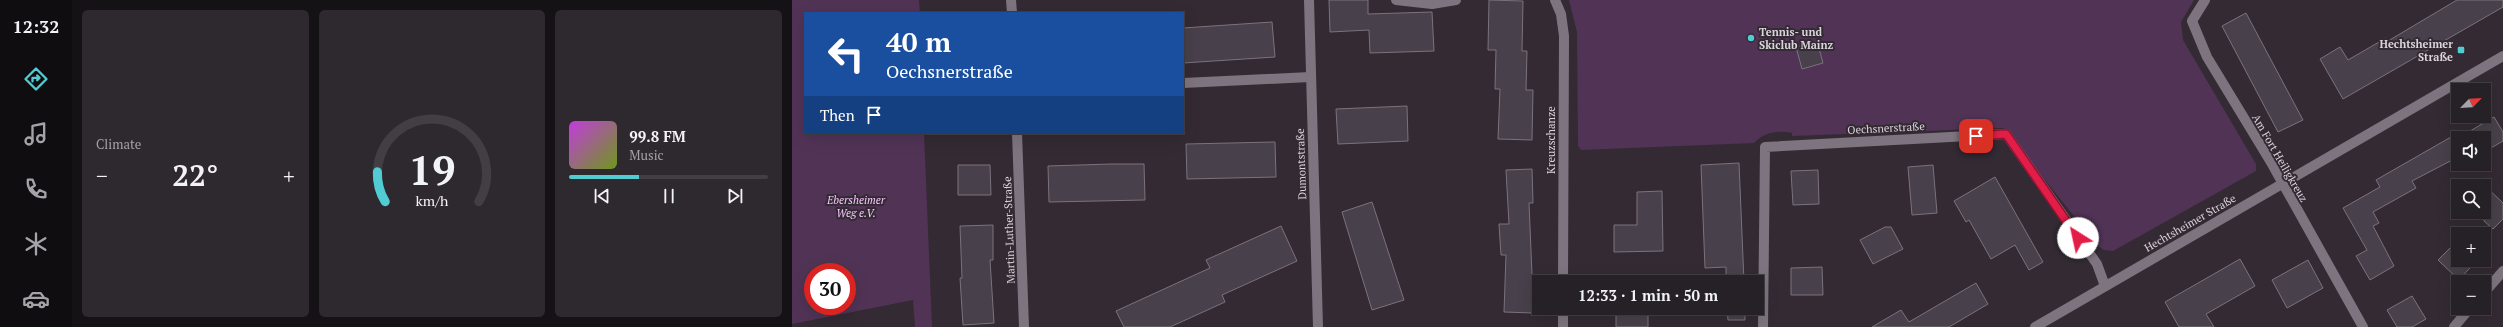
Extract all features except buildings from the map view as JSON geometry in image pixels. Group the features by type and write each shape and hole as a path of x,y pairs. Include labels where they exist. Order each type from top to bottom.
{"street":[{"path":"1011,0 1012,12"},
{"name":"Dumontstraße","path":"1309,0 1318,327"},
{"path":"1396,0 1432,4 1456,0"},
{"name":"Kreuzschanze","path":"1555,0 1561,14 1564,36 1563,275"},
{"name":"Am Fort Heiligkreuz","path":"2205,0 2192,21 2204,50 2282,183 2363,327"},
{"name":"Hechtsheimer Straße","path":"2035,327 2503,56"},
{"path":"1184,83 1310,77"},
{"name":"Martin-Luther-Straße","path":"1017,134 1024,327"},
{"name":"Oechsnerstraße","path":"1763,327 1765,147 2006,134 2097,264 2105,286"},
{"path":"2491,284 2503,271"},
{"path":"1563,315 1563,327"},
{"path":"2454,327 2464,315"}],"green space":[{"name":"Ebersheimer Weg e.V.","path":"792,0 919,0 920,12 804,12 804,134 924,134 932,327 915,327 913,300 856,311 856,263 804,263 804,315 837,315 792,324"},
{"path":"1569,0 2194,0 2181,22 2183,40 2256,164 2256,171 2113,251 2104,250 2098,246 2003,128 1792,136 1792,133 1776,132 1762,136 1754,143 1581,150 1578,146 1577,32"}],"place":[{"name":"Tennis- und Skiclub Mainz","path":"1751,38"},
{"name":"Hechtsheimer Straße","path":"2461,50"}],"route":[{"path":"1976,136 2006,134 2078,238"}]}
